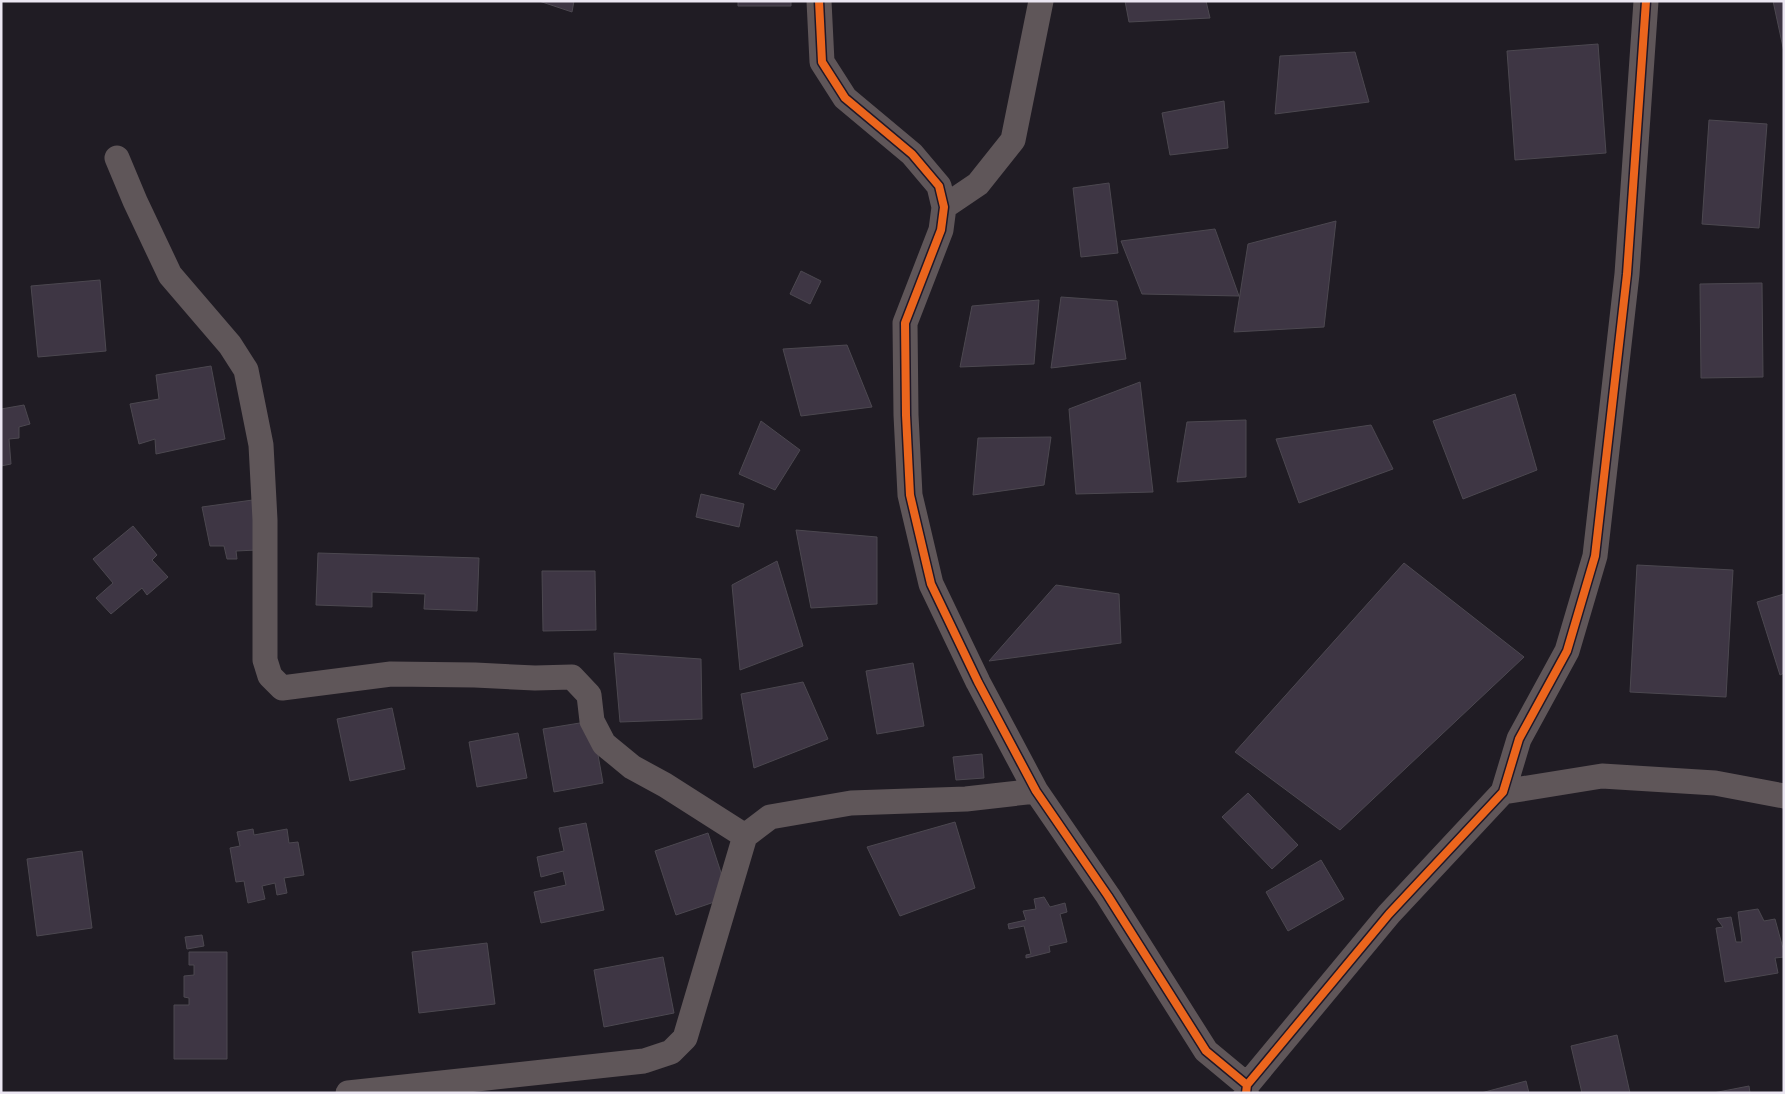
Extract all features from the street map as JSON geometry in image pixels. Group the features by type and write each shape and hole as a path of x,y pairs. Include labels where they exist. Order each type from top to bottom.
{"street":[{"path":"819,1 822,62 845,98 912,154 939,186 944,207 941,230 905,323 906,415 910,494 931,584 978,682 1036,791 1113,904 1206,1051 1246,1089 1389,914 1503,792 1519,739 1567,651 1595,556 1627,274 1646,1"},
{"path":"944,207 978,184 1013,140 1041,1"},
{"path":"117,158 170,275 230,345 246,370 261,445 265,520 265,660 270,676 282,688 391,674 572,678 589,695 592,721 604,744 632,766 745,836"},
{"path":"1503,792 1602,776 1715,783 1784,796"},
{"path":"348,1093 644,1061 671,1052 685,1038 745,836 770,817 851,803 966,799 1036,791"}],"building":[{"path":"539,1 574,1 572,12"},
{"path":"738,1 791,1 791,6 738,6"},
{"path":"1125,1 1206,1 1210,18 1129,22"},
{"path":"1773,1 1784,1 1784,52"},
{"path":"1598,44 1606,153 1515,160 1507,51"},
{"path":"1355,52 1369,102 1275,114 1280,56"},
{"path":"1224,101 1228,148 1170,155 1162,113"},
{"path":"1709,120 1767,124 1759,228 1702,224"},
{"path":"1109,183 1118,253 1081,257 1073,188"},
{"path":"1336,221 1324,327 1234,332 1248,244"},
{"path":"1215,229 1239,296 1142,294 1121,241"},
{"path":"801,271 821,281 810,304 790,294"},
{"path":"100,280 106,351 38,357 31,286"},
{"path":"1762,283 1763,377 1701,378 1700,284"},
{"path":"1061,297 1117,301 1126,359 1051,368"},
{"path":"1039,300 1034,364 960,367 972,306"},
{"path":"847,345 872,407 801,416 783,349"},
{"path":"211,366 225,439 156,454 155,439 139,444 130,404 159,399 156,375"},
{"path":"1140,382 1153,492 1076,494 1069,409"},
{"path":"1515,394 1537,470 1463,499 1433,421"},
{"path":"24,405 30,424 19,427 19,438 9,439 11,464 1,466 1,409"},
{"path":"1246,420 1246,477 1177,482 1187,422"},
{"path":"761,421 800,450 775,490 739,474"},
{"path":"1371,425 1393,469 1299,503 1276,439"},
{"path":"1051,437 1044,485 973,495 978,438"},
{"path":"701,494 744,504 739,527 696,517"},
{"path":"260,499 257,550 236,551 237,559 227,559 224,546 210,546 202,507"},
{"path":"133,526 157,555 152,560 168,577 147,595 142,588 111,614 96,598 113,583 93,559"},
{"path":"796,530 877,537 877,604 811,608"},
{"path":"318,553 479,558 477,611 424,609 425,594 372,592 372,607 316,605"},
{"path":"777,561 803,646 740,670 732,585"},
{"path":"1404,563 1524,657 1340,830 1235,752"},
{"path":"1637,565 1733,570 1726,697 1630,692"},
{"path":"542,571 595,571 596,630 543,631"},
{"path":"1056,585 1119,594 1121,643 989,661"},
{"path":"1784,594 1784,673 1780,675 1757,602"},
{"path":"614,653 701,659 702,719 620,722"},
{"path":"913,663 924,726 877,734 866,671"},
{"path":"803,682 828,739 754,768 741,694"},
{"path":"392,708 405,769 350,781 337,719"},
{"path":"592,721 603,783 554,792 543,729"},
{"path":"518,733 527,778 477,787 469,742"},
{"path":"982,754 984,778 956,780 953,757"},
{"path":"1248,793 1298,845 1272,869 1222,817"},
{"path":"955,822 975,888 900,916 867,847"},
{"path":"586,823 604,910 541,923 534,892 566,885 563,871 541,877 537,857 564,851 559,828"},
{"path":"253,829 254,835 287,829 289,843 298,842 304,875 284,878 287,893 277,895 275,883 262,886 265,899 248,903 244,881 236,882 230,848 240,846 237,832"},
{"path":"708,833 729,897 676,915 655,851"},
{"path":"82,851 92,928 37,936 27,859"},
{"path":"1321,860 1344,899 1288,931 1266,892"},
{"path":"1044,897 1050,907 1065,903 1067,912 1060,914 1067,942 1049,946 1050,952 1026,958 1026,955 1031,954 1024,926 1009,929 1008,924 1026,920 1023,911 1036,909 1034,899"},
{"path":"1758,909 1764,921 1775,919 1784,952 1784,957 1775,958 1778,973 1725,982 1716,928 1723,927 1717,919 1731,917 1736,942 1742,942 1738,912"},
{"path":"202,935 204,946 187,949 185,937"},
{"path":"487,943 495,1004 419,1013 412,952"},
{"path":"189,952 227,952 227,1059 174,1059 174,1005 189,1005 189,998 184,997 184,976 194,975 194,965 189,965"},
{"path":"663,957 674,1013 604,1027 594,970"},
{"path":"1617,1035 1630,1093 1582,1093 1571,1046"},
{"path":"1526,1081 1529,1093 1481,1093"},
{"path":"1749,1086 1750,1093 1713,1093"}],"cycle path":[{"path":"819,1 822,62 845,98 912,154 939,186 944,207 941,230 905,323 906,415 910,495 931,584 978,682 1036,791 1108,896 1206,1051 1247,1085"},
{"path":"1246,1093 1247,1085 1389,914 1503,792 1519,739 1567,651 1595,556 1627,274 1646,1"}]}
